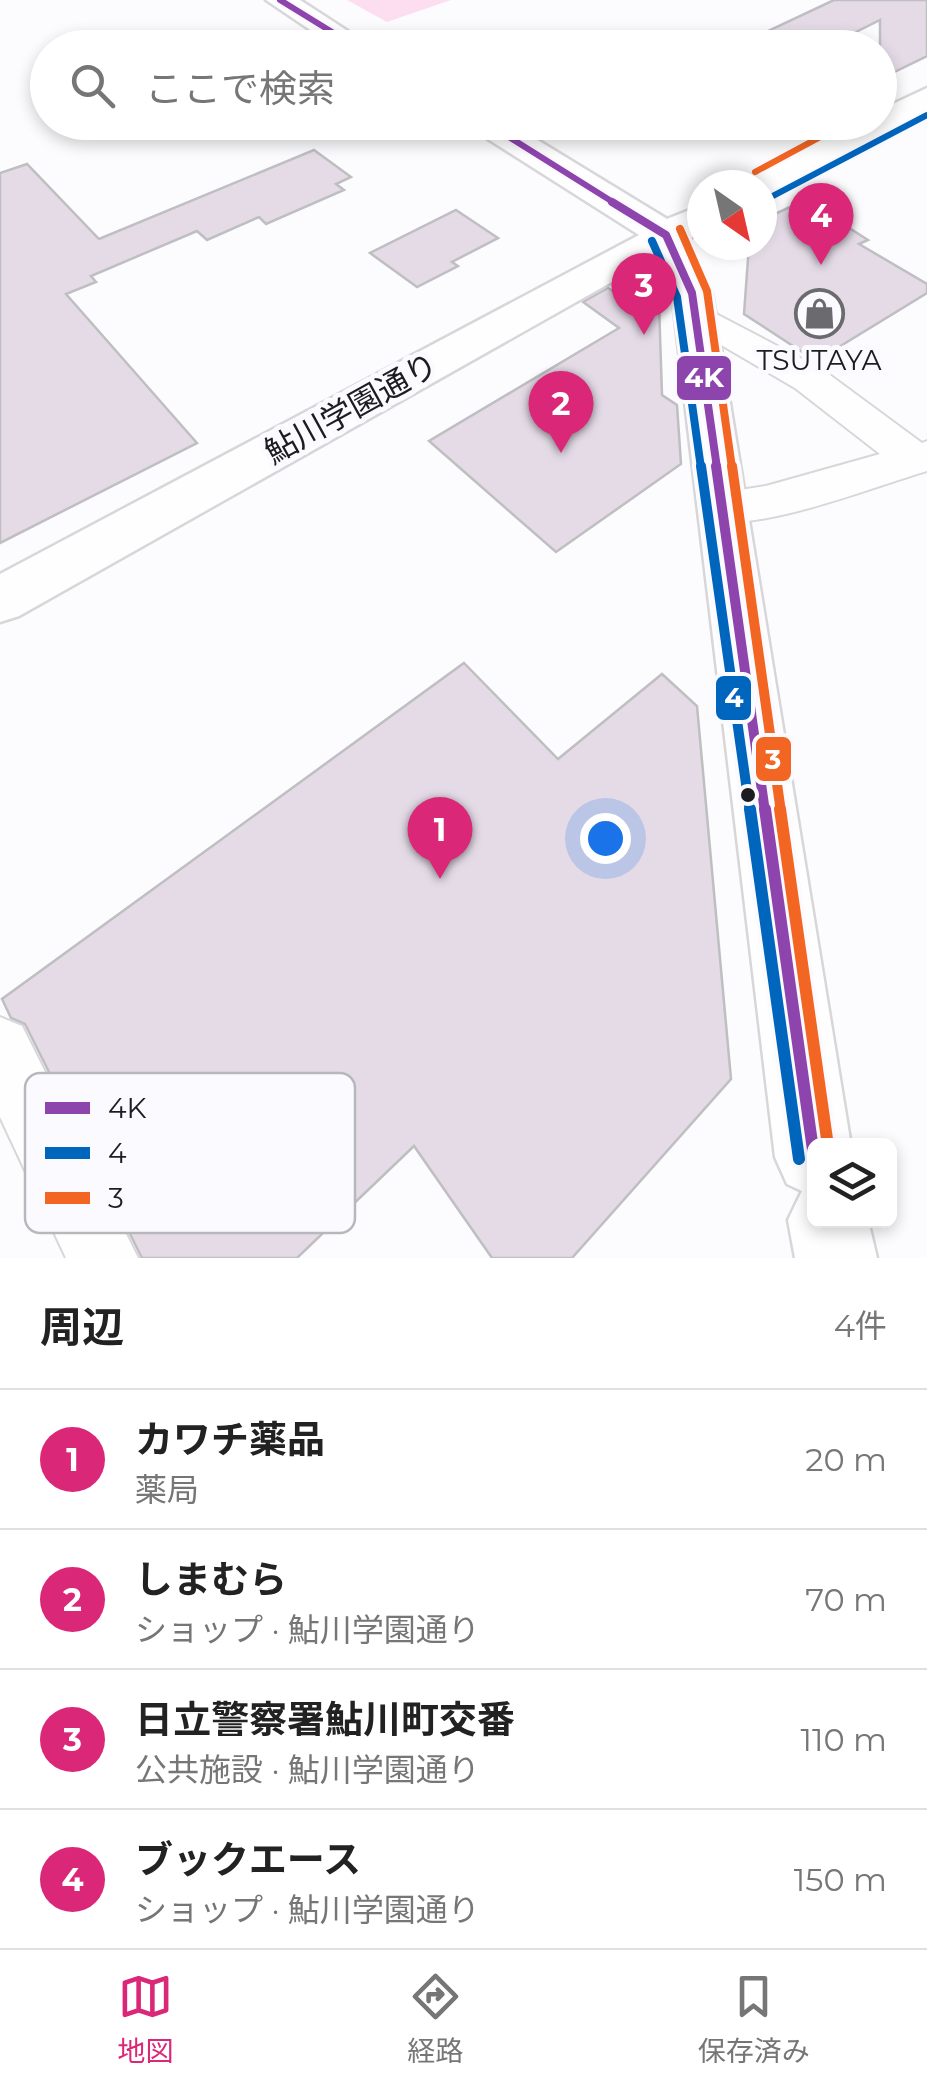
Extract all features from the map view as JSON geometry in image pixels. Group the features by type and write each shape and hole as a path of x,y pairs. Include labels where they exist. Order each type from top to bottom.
{"street":[{"path":"280,0 329,30"},
{"path":"897,115 926,100"},
{"path":"519,140 684,226 686,277 724,506 811,1138"},
{"path":"777,177 849,140"},
{"name":"鮎川学園通り","path":"0,600 684,226"},
{"path":"695,314 809,379 921,458"},
{"path":"724,506 766,502 921,458"},
{"path":"0,1048 25,1099"},
{"path":"830,1228 836,1258"},
{"path":"91,1233 103,1258"}],"shaded area":[{"path":"347,0 451,0 387,22"}],"building":[{"path":"834,0 927,0 927,56 897,71 897,30 880,30 880,20 860,30 770,30"},
{"path":"314,150 351,177 336,184 344,190 266,224 259,217 207,240 197,231 91,276 96,282 66,294 197,443 0,543 0,173 27,164 99,239"},
{"path":"790,207 819,227 835,219 868,240 859,244 927,284 927,293 816,361 744,314 748,260 777,260 777,213"},
{"path":"456,210 498,238 452,262 458,266 417,287 370,253"},
{"path":"608,288 647,311 659,304 662,395 677,405 681,464 556,552 429,441 619,328 583,302"},
{"path":"464,663 558,759 662,674 697,706 731,1079 572,1258 492,1258 414,1146 355,1202 355,1073 50,1073 25,1024 11,1018 2,999"},
{"path":"130,1233 323,1233 297,1258 142,1258"}],"transit line":[{"name":"4K","path":"280,0 329,30"},
{"name":"4","path":"897,131 927,115"},
{"name":"4K","path":"514,140 666,235 692,293 811,1138"},
{"name":"3","path":"759,170 815,140"},
{"name":"4","path":"777,194 879,140"},
{"name":"3","path":"680,229 707,291 827,1138"},
{"name":"4","path":"652,241 677,297 799,1159"}],"place":[{"name":"ブックエース","path":"821,265"},
{"name":"TSUTAYA","path":"819,313"},
{"name":"日立警察署鮎川町交番","path":"644,335"},
{"name":"しまむら","path":"561,453"},
{"name":"カワチ薬品","path":"440,879"}]}
